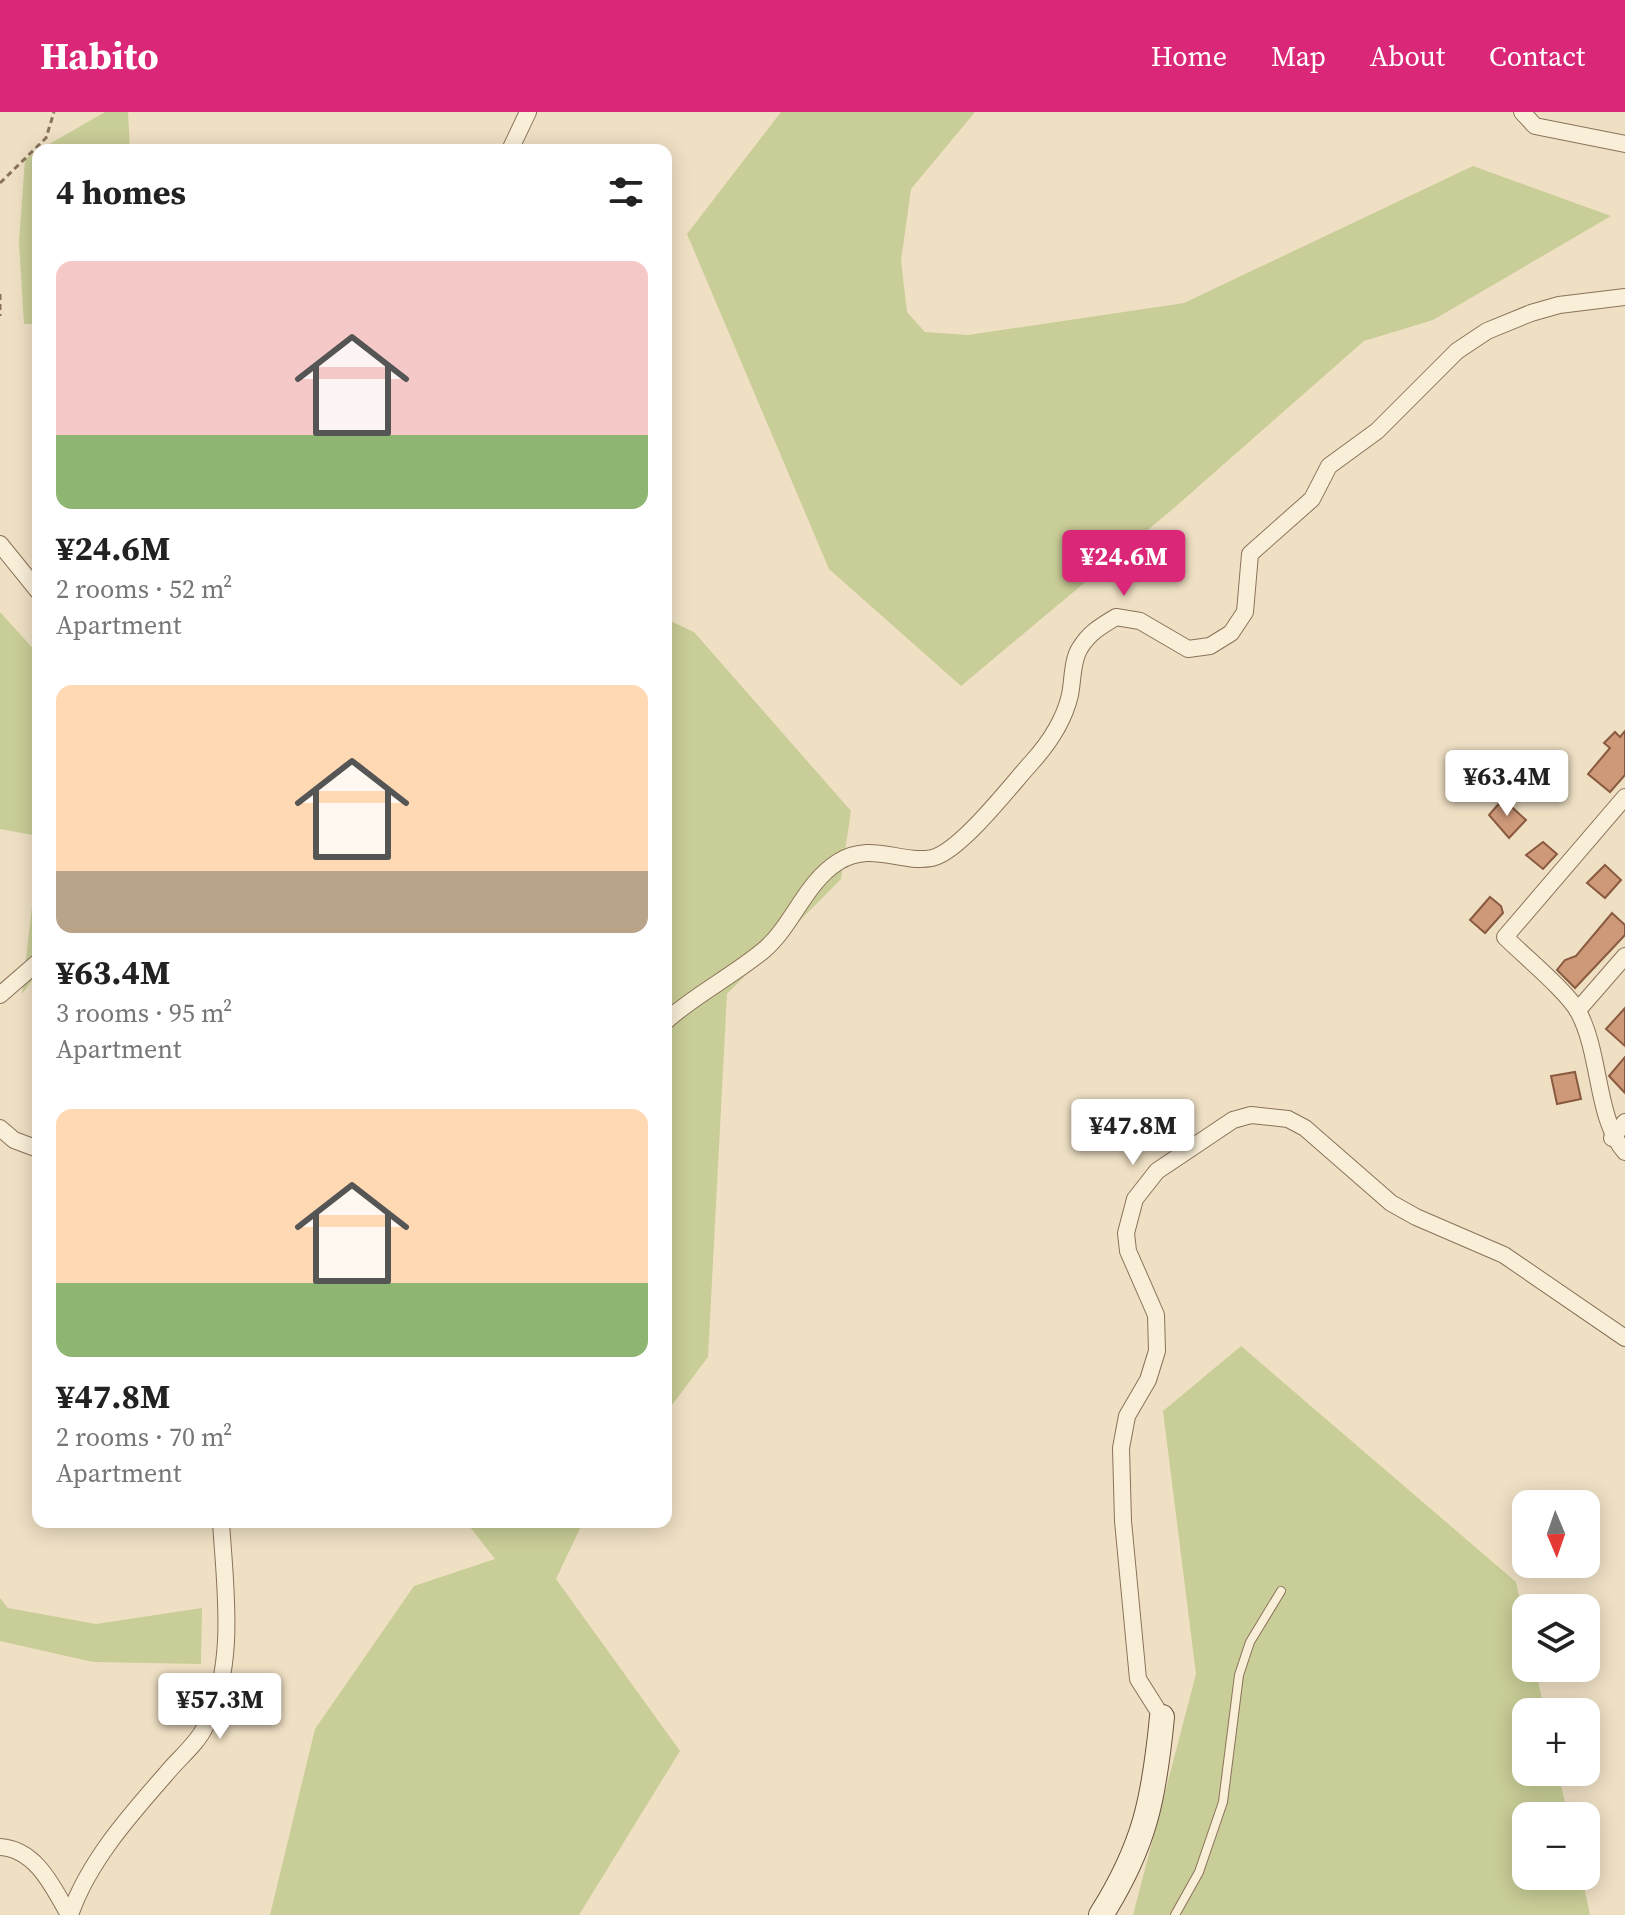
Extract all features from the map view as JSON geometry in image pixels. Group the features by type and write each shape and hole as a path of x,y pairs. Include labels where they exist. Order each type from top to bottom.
{"street":[{"path":"513,144 528,112"},
{"path":"1522,112 1535,126 1625,144"},
{"path":"672,1017 764,949 784,928 802,898 836,863 854,855 886,852 905,857 934,858 966,836 1048,744 1070,697 1077,651 1091,632 1116,617 1147,625 1188,649 1210,646 1231,633 1245,612 1250,554 1312,499 1329,466 1377,431 1457,351 1487,331 1531,313 1559,305 1625,297"},
{"path":"0,544 32,584"},
{"path":"1625,797 1505,937 1578,1010 1596,1057 1612,1138 1625,1152"},
{"path":"1578,1010 1625,956"},
{"path":"0,995 32,967"},
{"path":"1101,1915 1126,1876 1144,1832 1155,1790 1162,1717 1138,1679 1123,1521 1121,1448 1127,1416 1148,1380 1157,1351 1156,1315 1128,1251 1126,1233 1135,1199 1157,1171 1233,1120 1251,1115 1288,1119 1305,1128 1391,1203 1504,1255 1625,1338"},
{"path":"1612,1138 1625,1122"},
{"path":"0,1128 14,1140 32,1147"},
{"path":"70,1915 76,1899 123,1823 205,1728 223,1673 226,1606 221,1528"},
{"path":"0,1847 13,1848 44,1871 70,1915"}],"lane":[{"path":"1175,1915 1199,1872 1223,1802 1239,1675 1250,1642 1281,1591"}],"path":[{"path":"40,144 46,138 54,112"},
{"path":"0,183 32,152"},
{"path":"0,294 0,316"}],"green space":[{"path":"105,112 128,112 130,144 49,144"},
{"path":"781,112 975,112 911,189 901,261 907,312 925,332 968,335 1184,303 1473,166 1611,216 1433,320 1364,341 1174,508 961,686 829,569 687,234"},
{"path":"32,155 32,324 24,324 19,242 25,159"},
{"path":"0,612 32,647 32,835 0,829"},
{"path":"672,622 694,632 851,811 841,879 727,994 708,1357 672,1405"},
{"path":"32,906 32,981 22,994"},
{"path":"1241,1346 1516,1582 1519,1594 1512,1594 1512,1682 1538,1682 1542,1698 1512,1698 1512,1786 1561,1786 1565,1802 1512,1802 1512,1890 1585,1890 1590,1915 1133,1915 1196,1674 1163,1411"},
{"path":"471,1528 580,1528 556,1579 680,1751 579,1915 270,1915 315,1729 414,1586 495,1559"},
{"path":"0,1598 8,1608 96,1624 202,1608 201,1664 93,1662 0,1641"}],"building":[{"path":"1625,731 1625,775 1610,792 1588,774 1610,748 1604,743 1615,732 1620,737"},
{"path":"1503,799 1526,820 1509,838 1489,815"},
{"path":"1543,842 1557,854 1543,869 1526,855"},
{"path":"1605,865 1621,880 1605,898 1587,883"},
{"path":"1490,897 1501,906 1503,913 1485,933 1470,920"},
{"path":"1612,913 1625,925 1625,935 1575,988 1557,970 1565,960 1576,956"},
{"path":"1625,1008 1625,1046 1606,1029"},
{"path":"1625,1057 1625,1093 1609,1076"},
{"path":"1575,1072 1581,1099 1557,1104 1551,1076"}]}
